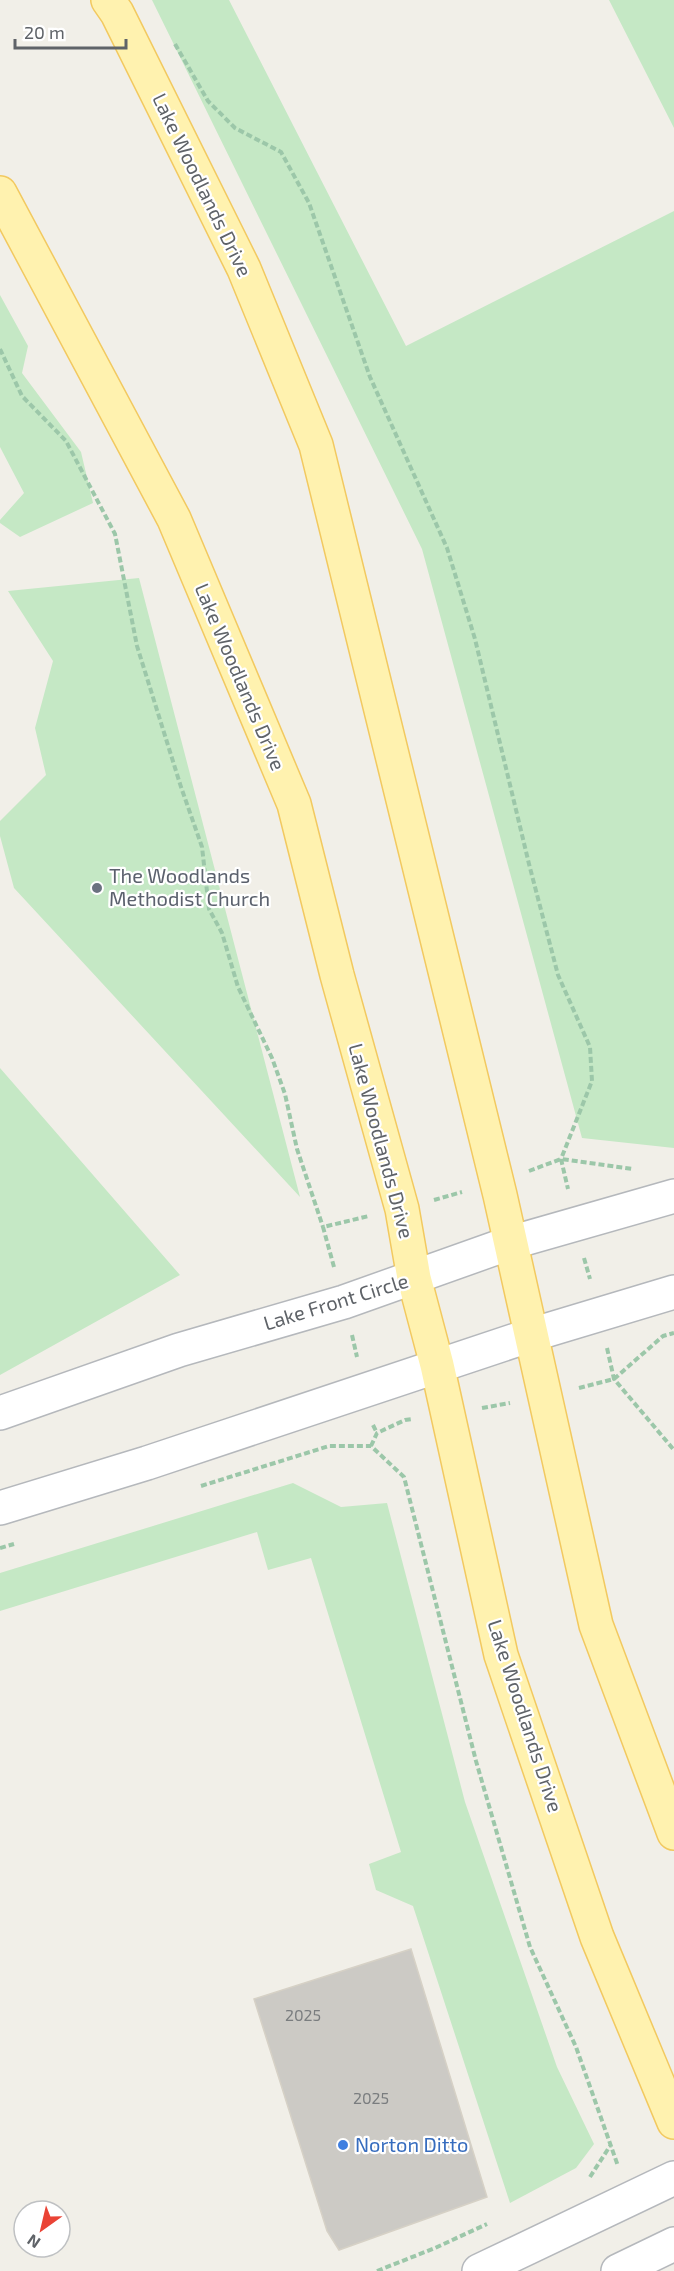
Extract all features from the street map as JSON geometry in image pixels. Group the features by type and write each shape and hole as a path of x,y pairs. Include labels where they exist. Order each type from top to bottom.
{"main road":[{"name":"Lake Woodlands Drive","path":"108,0 117,13 244,269 315,445 510,1243 596,1624 674,1833"},
{"name":"Lake Woodlands Drive","path":"0,192 174,519 294,804 337,975 402,1209 414,1278 437,1365 501,1655 597,1937 674,2122"}],"street":[{"name":"Lake Front Circle","path":"0,1413 179,1350 344,1302 510,1243 674,1196"},
{"path":"0,1508 147,1463 437,1365 674,1292"},
{"path":"479,2271 674,2178"},
{"path":"618,2271 674,2244"}],"path":[{"path":"173,40 208,101 235,128 281,152 309,203 370,377 447,548 475,639 558,975 590,1047"},
{"path":"0,349 22,396 66,441 115,534 137,646 202,847 209,909 222,933 238,987 272,1059 285,1094 297,1149 323,1227"},
{"path":"561,1159 634,1170"},
{"path":"193,1488 328,1446 370,1446 404,1477 476,1761 530,1947 576,2047 629,2199"},
{"path":"0,1548 23,1541"},
{"path":"581,2181 591,2176 610,2145"},
{"path":"377,2271 498,2220"}],"green space":[{"path":"152,0 229,0 406,346 674,211 674,1148 582,1138 422,549"},
{"path":"609,0 674,0 674,128"},
{"path":"0,295 28,346 22,373 81,452 93,503 20,537 0,523 0,520 24,493 0,447"},
{"path":"139,578 300,1197 14,888 0,836 0,821 46,775 35,728 53,661 8,591"},
{"path":"0,1068 180,1275 0,1375"},
{"path":"293,1483 341,1507 387,1503 465,1802 557,2067 594,2144 576,2168 510,2203 413,1906 376,1890 369,1864 401,1852 311,1558 268,1570 257,1532 0,1611 0,1573"}],"building":[{"path":"411,1949 487,2197 339,2250 327,2231 254,1999"}],"place":[{"name":"The Woodlands Methodist Church","path":"97,888"},
{"name":"Norton Ditto","path":"343,2145"}]}
